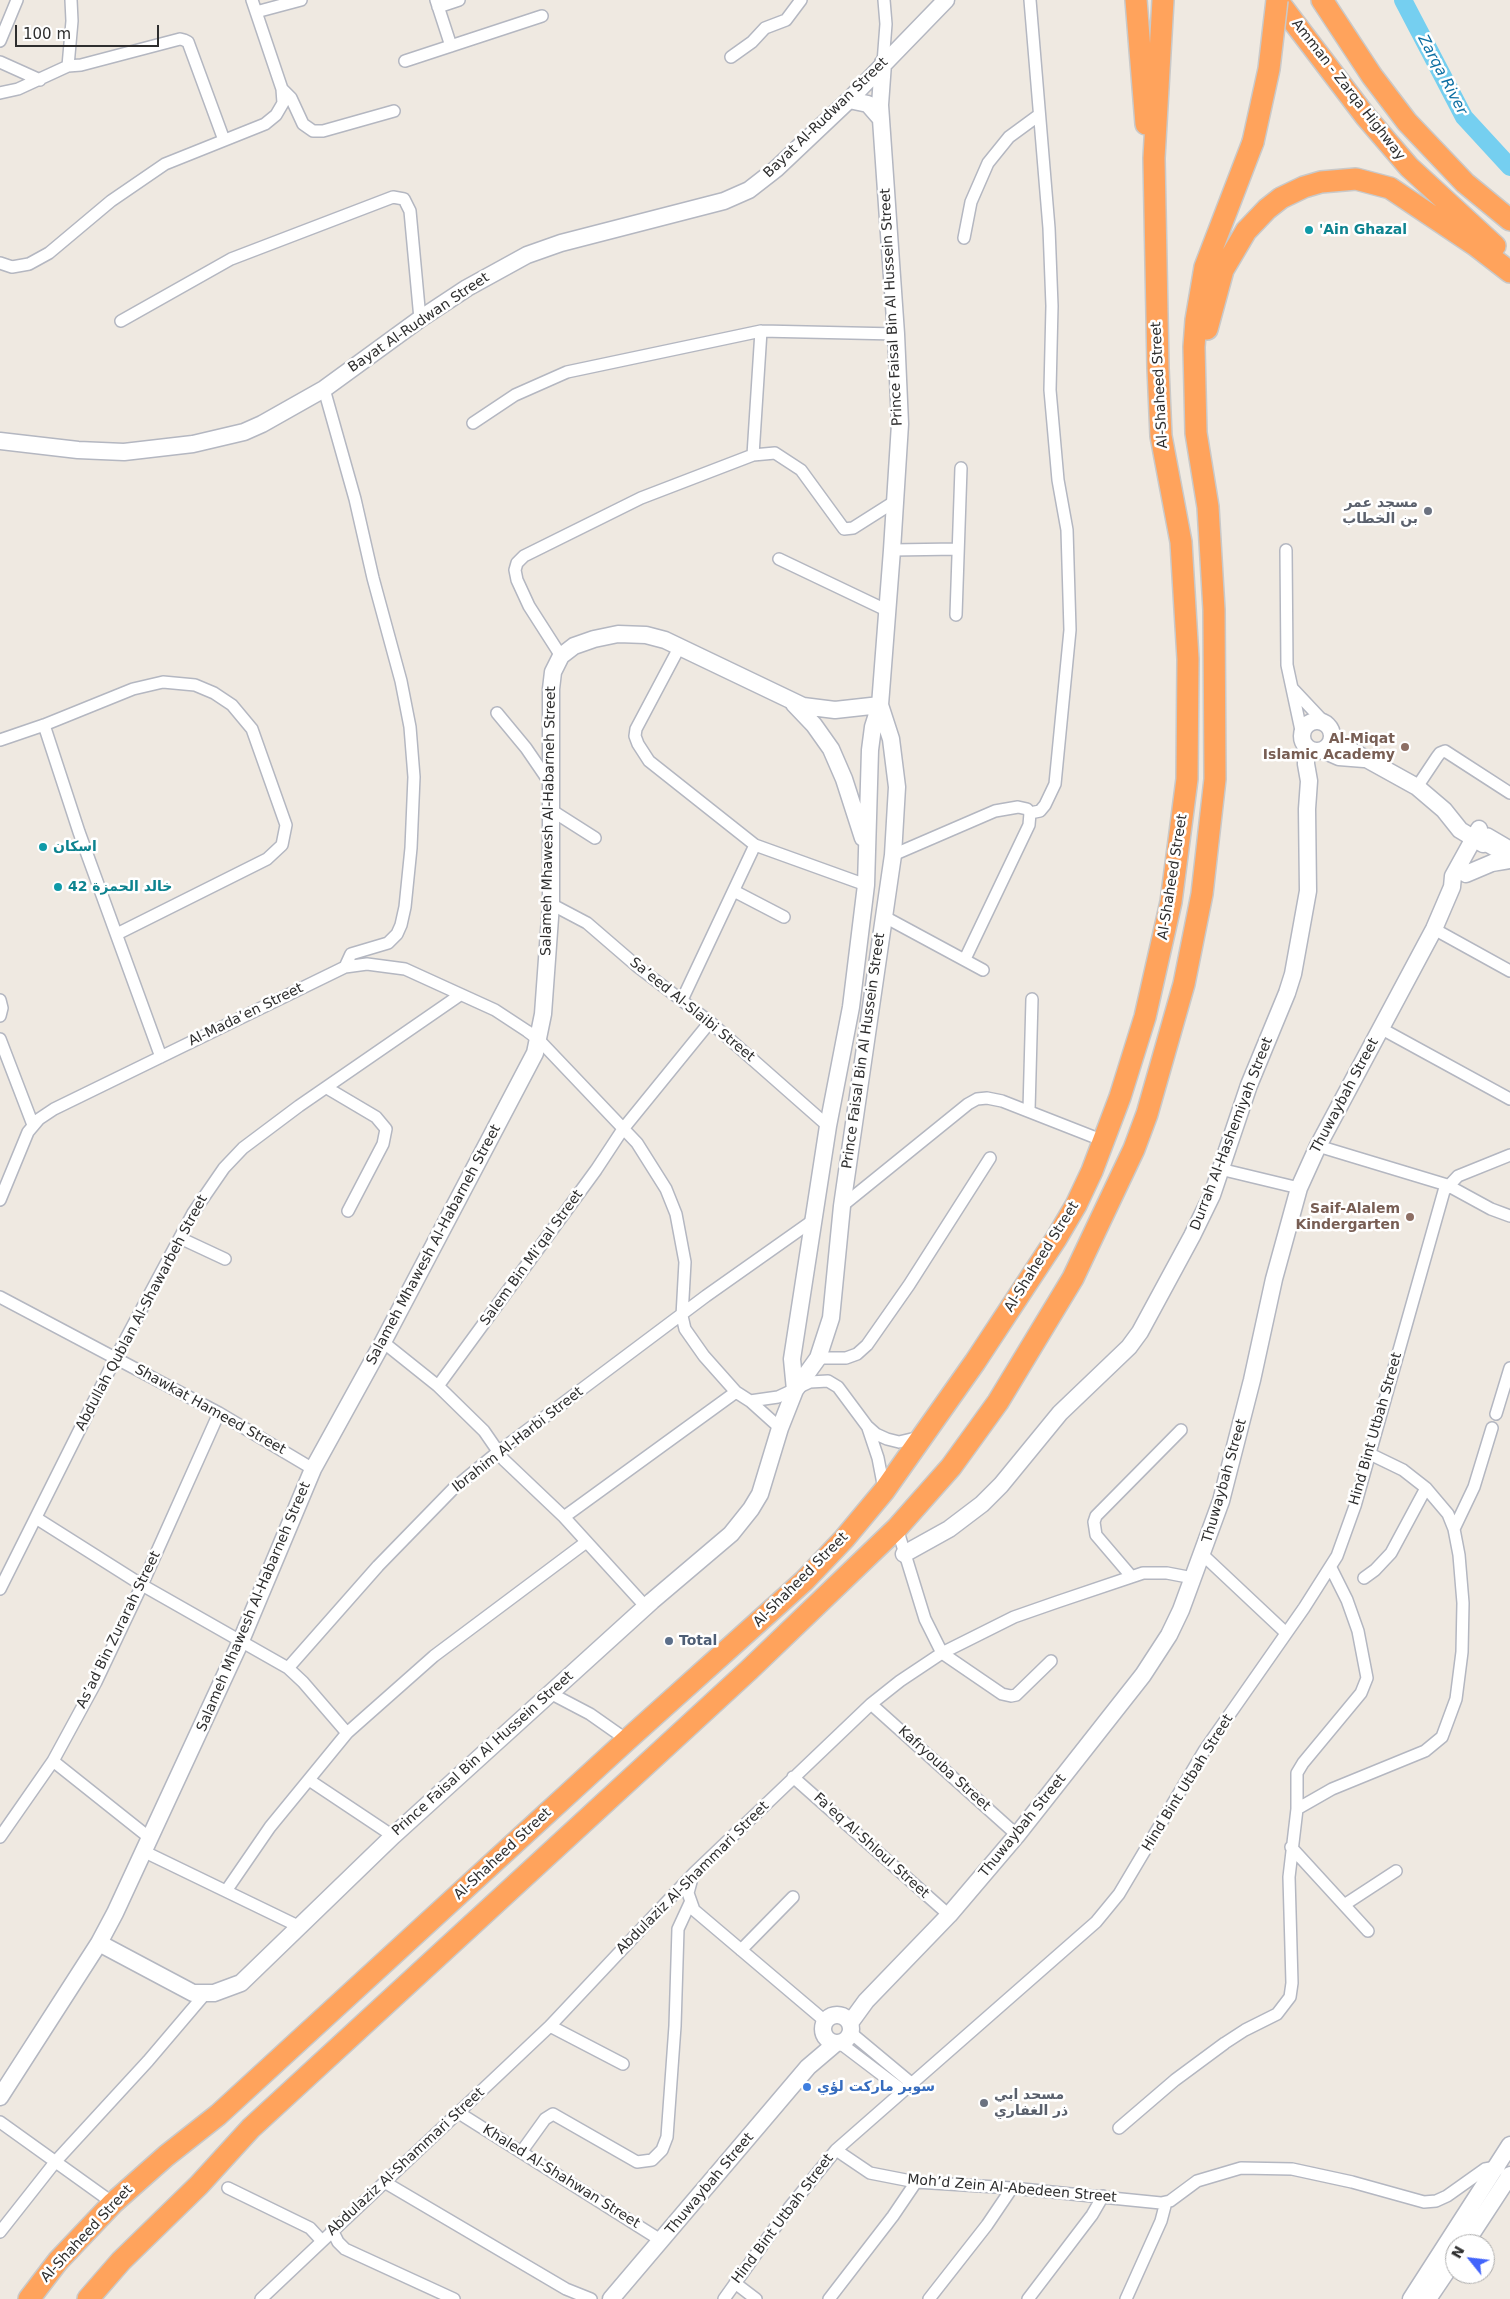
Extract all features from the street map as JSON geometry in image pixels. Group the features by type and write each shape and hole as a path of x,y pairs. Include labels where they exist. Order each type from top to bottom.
{"highway":[{"path":"1136,0 1143,108 1154,158"},
{"name":"Al-Shaheed Street","path":"29,2299 58,2261 113,2203 158,2162 218,2114 626,1740 804,1581 844,1539 884,1491 954,1393 1056,1239 1076,1205 1104,1141 1133,1058 1162,944 1178,861 1186,779 1187,632 1181,542 1160,428 1154,158 1163,0"},
{"name":"Al-Shaheed Street","path":"88,2299 121,2261 200,2185 220,2160 251,2128 755,1665 897,1528 956,1460 998,1402 1073,1278 1134,1149 1147,1114 1173,1028 1202,894 1215,779 1212,577 1208,507 1196,433 1193,374 1196,320 1205,267 1253,142 1269,69 1277,0"},
{"name":"Amman - Zarqa Highway","path":"1277,0 1366,117 1409,167 1510,260"},
{"name":"Amman - Zarqa Highway","path":"1322,0 1389,100 1426,144 1465,183 1510,220"},
{"path":"1338,0 1350,42"},
{"path":"1193,374 1203,346 1218,284 1230,256 1246,231 1267,209 1281,198 1304,187 1330,180 1356,179 1390,188 1475,245 1510,272"},
{"name":"Al-Shaheed Street","path":"46,2299 102,2232 206,2130 218,2114"},
{"name":"Al-Shaheed Street","path":"72,2299 108,2256 145,2219 194,2174 220,2160"}],"street":[{"path":"0,41 17,0"},
{"path":"68,66 72,21 71,0"},
{"path":"0,262 12,267 29,264 49,253 111,201 165,164 265,124 276,115 282,103 282,89 252,0"},
{"path":"256,12 300,0"},
{"path":"451,46 437,3 459,0"},
{"path":"731,57 752,42 765,28 786,20 801,0"},
{"path":"883,63 886,24 884,0"},
{"name":"Bayat Al-Rudwan Street","path":"0,441 78,450 124,452 168,448 244,432 280,416 324,389 466,288 527,255 740,195 764,179 849,100 946,0"},
{"path":"1030,0 1049,228 1052,306 1050,390 1058,480 1067,530 1070,630 1055,784 1040,811 1030,813"},
{"path":"405,61 542,16"},
{"path":"0,93 18,89 68,66 81,65 184,40 188,42 224,140"},
{"path":"0,62 40,80"},
{"name":"Prince Faisal Bin Al Hussein Street","path":"795,1390 792,1359 828,1126 851,1007 866,885 871,739 880,705 892,550 900,424 896,334 881,119 880,91 883,63"},
{"path":"282,89 291,98 303,124 318,132 394,111"},
{"path":"849,100 868,104 881,119"},
{"path":"964,238 971,202 988,163 1009,137 1039,115"},
{"path":"121,321 231,259 393,197 404,199 410,211 420,319"},
{"path":"472,422 515,395 567,372 761,331 896,334"},
{"path":"753,455 761,331"},
{"path":"324,389 355,499 373,578 401,681 410,728 414,776 411,848 405,907 401,925 397,934 388,943 354,952 348,958 345,967"},
{"path":"880,705 824,710 793,702 680,646 653,636 618,634 584,642 561,656 529,606 514,570 517,563 524,556 641,498 753,455 775,453 801,470 844,529 853,528 894,502"},
{"path":"956,615 960,468"},
{"path":"892,550 958,549"},
{"path":"1286,550 1287,665 1292,688 1317,744"},
{"path":"780,559 886,610"},
{"path":"680,646 636,729 635,736 638,744 649,761 756,845 866,885"},
{"name":"Salameh Mhawesh Al-Habarneh Street","path":"0,2097 99,1943 148,1846 240,1643 313,1469 384,1342 530,1066 539,1040 543,1014 550,904 550,689 553,672 561,656"},
{"path":"0,740 153,683 174,682 205,689 228,702 246,721 260,749 286,825 285,839 278,851 267,859 117,934"},
{"path":"1292,688 1330,728 1317,744"},
{"path":"793,702 814,725 831,749 844,779 866,849"},
{"name":"Prince Faisal Bin Al Hussein Street","path":"99,1943 193,1993 205,1994 227,1990 241,1984 298,1926 393,1836 741,1523 760,1494 780,1428 795,1390 818,1358 831,1318 842,1206 893,855 897,787 892,739 880,705"},
{"path":"497,713 526,748 550,783"},
{"path":"1324,722 1316,721 1308,724 1317,744 1339,757 1366,758 1417,787 1444,810 1454,824 1510,847"},
{"path":"44,725 79,832 160,1057"},
{"name":"Durrah Al-Hashemiyah Street","path":"904,1554 949,1529 982,1504 1001,1485 1060,1413 1129,1347 1140,1332 1192,1236 1212,1194 1249,1085 1284,1002 1293,974 1308,891 1307,809 1309,781 1306,764 1317,744"},
{"path":"1417,787 1436,757 1445,751 1510,793"},
{"path":"893,855 995,811 1018,807 1027,809 1030,813 1029,824 965,959"},
{"path":"551,810 596,838"},
{"path":"1481,836 1510,859"},
{"name":"Thuwaybah Street","path":"1452,887 1459,884 1466,874 1481,836"},
{"name":"Thuwaybah Street","path":"611,2299 662,2241 837,2031 949,1915 1017,1835 1157,1656 1181,1610 1203,1555 1221,1502 1252,1380 1274,1279 1299,1188 1318,1146 1434,929 1452,887 1453,876 1481,836"},
{"path":"682,1000 756,845"},
{"path":"1466,874 1492,863 1510,859"},
{"path":"734,891 784,917"},
{"name":"Sa’eed Al-Slaibi Street","path":"550,904 587,923 710,1022 828,1126"},
{"path":"883,916 983,970"},
{"path":"1434,929 1510,971"},
{"name":"Al-Mada’en Street","path":"0,1200 24,1140 33,1126 54,1109 345,967 367,964 405,970 495,1010 539,1040 637,1143 672,1202 685,1262 682,1316"},
{"name":"Abdullah Qublan Al-Shawarbeh Street","path":"0,1589 116,1358 180,1238 207,1191 224,1168 242,1148 460,995"},
{"path":"1029,1110 1032,999"},
{"path":"0,1000 2,1008 0,1016"},
{"name":"Salem Bin Mi’qal Street","path":"438,1386 596,1170 623,1129 710,1022"},
{"path":"1382,1029 1510,1099"},
{"path":"0,1039 33,1126"},
{"path":"326,1088 376,1117 386,1129 383,1144 348,1211"},
{"path":"842,1206 972,1101 982,1098 992,1099 1029,1110 1104,1141"},
{"path":"1318,1146 1447,1185 1491,1209 1510,1216"},
{"path":"1447,1185 1465,1172 1510,1155"},
{"path":"818,1358 846,1358 857,1354 867,1345 909,1285 990,1158"},
{"path":"1220,1169 1299,1188"},
{"name":"Hind Bint Utbah Street","path":"724,2299 789,2208 836,2150 1096,1922 1119,1894 1204,1751 1331,1568 1344,1539 1370,1454 1417,1283 1447,1185"},
{"name":"Ibrahim Al-Harbi Street","path":"288,1668 411,1531 453,1489 498,1452 682,1316 706,1296 815,1218"},
{"path":"180,1238 225,1259"},
{"name":"Shawkat Hameed Street","path":"0,1297 220,1413 313,1469"},
{"path":"682,1316 685,1329 692,1341 736,1392 750,1400 780,1428"},
{"path":"384,1342 438,1386 484,1431 498,1452 564,1517 585,1543 646,1607"},
{"path":"1496,1414 1510,1368"},
{"path":"750,1400 778,1397 816,1381 828,1381 833,1383 867,1426 887,1440 899,1442 922,1437"},
{"path":"564,1517 736,1392"},
{"name":"As’ad Bin Zurarah Street","path":"1,1832 53,1761 96,1682 220,1413"},
{"path":"867,1426 878,1458 884,1491"},
{"path":"1454,1529 1474,1487 1492,1428"},
{"path":"1131,1576 1096,1534 1094,1522 1096,1516 1181,1430"},
{"path":"1297,1809 1332,1789 1416,1757 1434,1745 1442,1737 1456,1700 1462,1652 1464,1604 1460,1555 1454,1529 1448,1514 1426,1488 1403,1470 1370,1454"},
{"path":"1364,1578 1391,1553 1426,1488"},
{"path":"36,1518 142,1585 240,1643 288,1668 303,1682 347,1733"},
{"path":"897,1528 926,1619 942,1653 1002,1694 1011,1696 1016,1694 1051,1661"},
{"path":"226,1891 270,1827 347,1733 434,1656 585,1543"},
{"path":"1203,1555 1286,1633"},
{"path":"1119,2128 1175,2080 1225,2043 1245,2030 1277,2014 1290,1997 1292,1982 1288,1897 1291,1847 1297,1809 1296,1779 1300,1767 1361,1694 1368,1678 1358,1631 1347,1600 1331,1568"},
{"name":"Abdulaziz Al-Shammari Street","path":"261,2299 332,2230 386,2183 550,2026 694,1873 793,1777 871,1704 900,1681 942,1653 1014,1617 1131,1576 1159,1572 1193,1578"},
{"path":"550,1693 590,1714 626,1740"},
{"name":"Kafryouba Street","path":"871,1704 1017,1835"},
{"path":"53,1761 148,1846 226,1891 298,1926"},
{"name":"Fa'eq Al-Shloul Street","path":"793,1777 949,1915"},
{"path":"308,1780 393,1836"},
{"path":"1291,1847 1368,1931"},
{"path":"1344,1905 1396,1871"},
{"path":"694,1873 689,1882 688,1893 690,1903 700,1917 907,2087"},
{"path":"741,1950 793,1897"},
{"path":"522,2151 545,2119 553,2114 637,2162 652,2160 662,2150 666,2144 668,2128 675,2026 678,1929 690,1903"},
{"path":"0,2232 56,2161 148,2061 205,1994"},
{"path":"550,2026 623,2064"},
{"name":"Khaled Al-Shahwan Street","path":"460,2113 662,2241"},
{"path":"0,2122 113,2203"},
{"path":"1471,2234 1505,2172 1510,2145"},
{"name":"Moh’d Zein Al-Abedeen Street","path":"836,2150 866,2171 916,2182 1012,2188 1166,2202"},
{"path":"1126,2299 1161,2221 1166,2202 1197,2182 1241,2168 1292,2169 1322,2175 1418,2201 1430,2202 1447,2196 1483,2170 1505,2172"},
{"path":"1411,2299 1505,2172"},
{"path":"829,2299 893,2216 916,2182"},
{"path":"386,2183 566,2289 591,2299"},
{"path":"228,2188 306,2226 322,2240"},
{"path":"929,2299 982,2231 1012,2188"},
{"path":"1028,2299 1103,2196"},
{"path":"332,2230 338,2242 345,2249 454,2299"},
{"path":"1428,2299 1445,2274"},
{"path":"735,2283 756,2299"},
{"path":"566,2289 573,2299"}],"waterway":[{"name":"Zarqa River","path":"1403,0 1464,117 1510,167"}],"place":[{"name":"'Ain Ghazal","path":"1309,230"},
{"name":"مسجد عمر بن الخطاب","path":"1428,511"},
{"name":"Al-Miqat Islamic Academy","path":"1405,747"},
{"name":"اسكان","path":"43,847"},
{"name":"خالد الحمزة 42","path":"58,887"},
{"name":"Saif-Alalem Kindergarten","path":"1410,1217"},
{"name":"Total","path":"669,1641"},
{"name":"سوبر ماركت لؤي","path":"807,2087"},
{"name":"مسحد ابي ذر الغفاري","path":"984,2103"}]}
